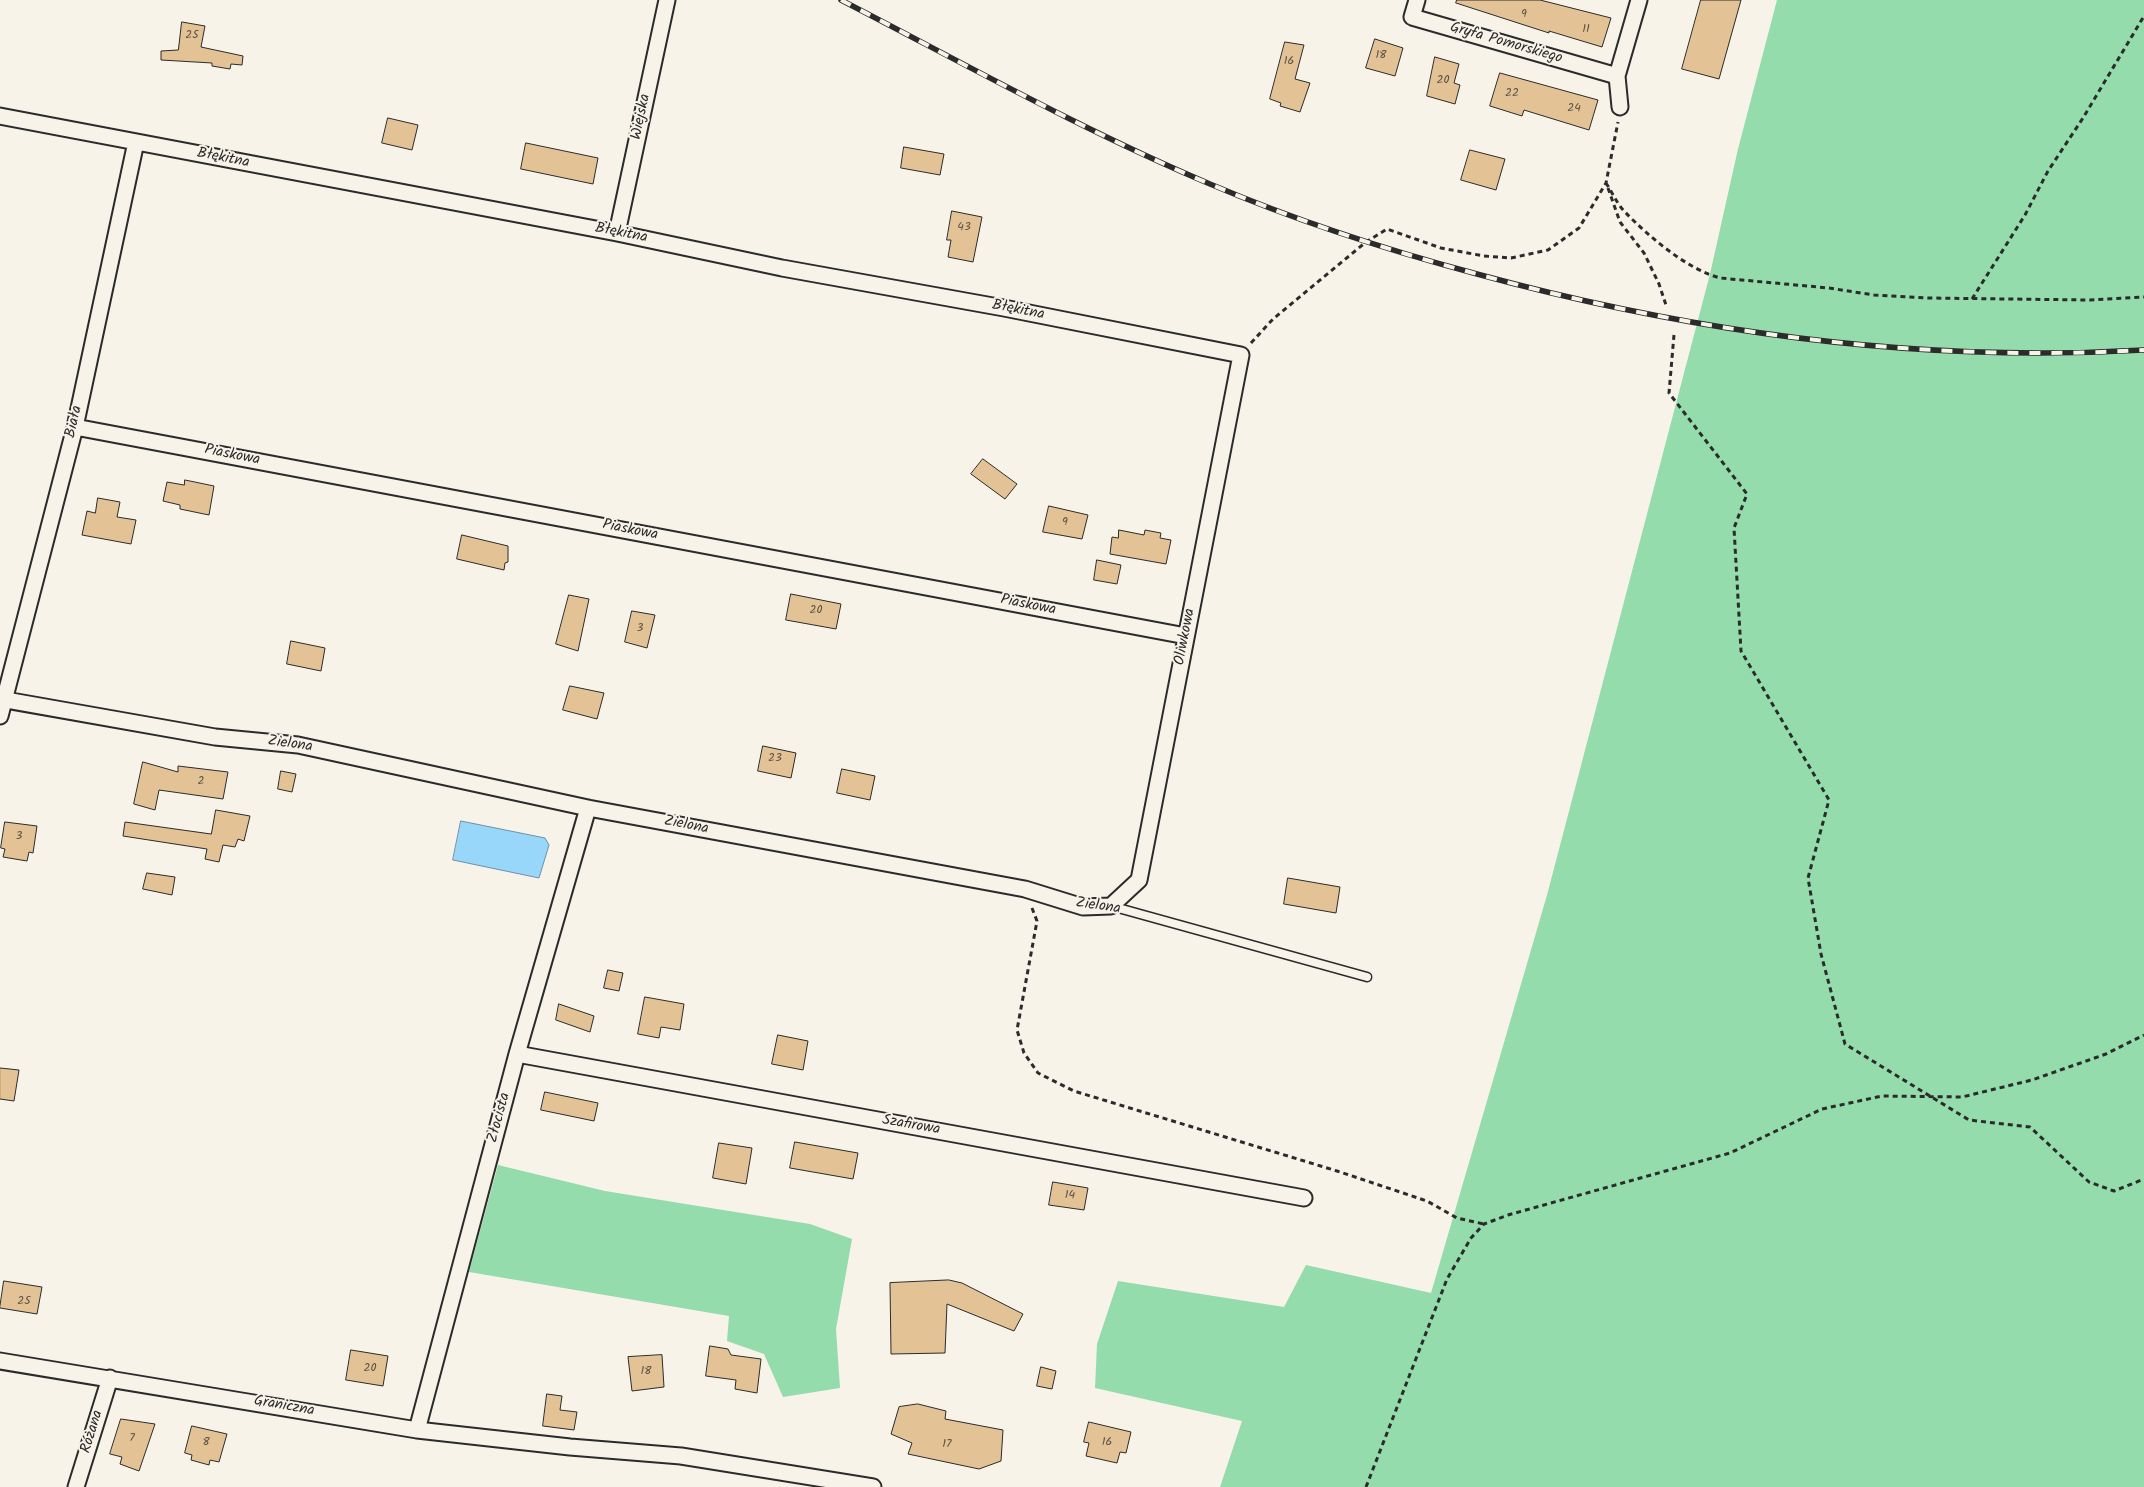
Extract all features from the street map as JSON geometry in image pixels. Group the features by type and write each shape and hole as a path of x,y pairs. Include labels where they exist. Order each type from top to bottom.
{"street":[{"name":"Wiejska","path":"617,233 666,0"},
{"name":"Gryfa Pomorskiego","path":"1417,0 1412,17 1617,76"},
{"path":"1620,107 1617,76 1639,0"},
{"name":"Błękitna","path":"0,116 617,233 782,268 1004,308 1241,355"},
{"name":"Biała","path":"0,716 2,699 75,426 136,142"},
{"name":"Oliwkowa","path":"1111,906 1139,880 1241,355"},
{"name":"Piaskowa","path":"75,426 1186,636"},
{"name":"Zielona","path":"2,699 215,737 298,745 588,808 1025,889 1083,907 1111,906"},
{"name":"Złocista","path":"417,1430 517,1054 588,808"},
{"name":"Szafirowa","path":"517,1054 1304,1198"},
{"name":"Graniczna","path":"0,1361 417,1430 570,1447 681,1456 873,1487"},
{"name":"Różana","path":"76,1487 110,1378"}],"lane":[{"name":"Zielona","path":"1111,906 1367,977"}],"path":[{"path":"1972,299 2025,215 2048,171 2083,118 2144,16"},
{"path":"1241,355 1273,320 1366,242 1387,229 1441,248 1484,256 1510,258 1548,250 1578,228 1606,183 1620,107"},
{"path":"1606,183 1624,211 1661,244 1704,274 1720,278 1829,288 1874,295 1972,299 2090,300 2144,297"},
{"path":"1606,183 1620,222 1644,253 1659,284 1667,308"},
{"path":"1674,335 1669,393 1747,494 1734,528 1741,651 1829,800 1808,878 1821,954 1845,1044 1969,1120 2030,1127 2088,1182 2114,1191 2144,1179"},
{"path":"1025,889 1037,921 1018,1030 1024,1054 1038,1073 1074,1091 1337,1171 1427,1201 1457,1218 1484,1224"},
{"path":"1366,1487 1447,1279 1471,1238 1484,1224 1508,1215 1730,1153 1822,1109 1882,1096 1962,1096 2032,1080 2106,1054 2144,1035"}],"green space":[{"path":"1777,0 2144,0 2144,1487 1220,1487 1242,1421 1095,1388 1097,1344 1118,1281 1284,1307 1306,1265 1431,1293 1547,895 1710,274 1738,149"},
{"path":"498,1165 605,1191 810,1224 852,1239 836,1329 840,1388 783,1397 764,1354 727,1341 729,1316 469,1272"}],"water":[{"path":"461,821 545,838 549,845 539,878 453,860"}],"building":[{"path":"1457,0 1540,0 1611,18 1602,47 1549,31 1549,33 1456,3"},
{"path":"1701,0 1741,0 1719,79 1682,69"},
{"path":"182,22 205,26 201,47 243,56 242,65 231,64 230,69 212,66 212,63 161,60 161,51 178,50"},
{"path":"1375,39 1403,48 1395,76 1366,68"},
{"path":"1285,42 1304,45 1295,79 1310,83 1300,112 1280,106 1281,103 1270,99"},
{"path":"1435,57 1459,64 1454,83 1460,85 1455,104 1427,96"},
{"path":"1500,73 1598,100 1589,130 1524,110 1522,116 1490,106"},
{"path":"388,118 418,125 412,150 382,143"},
{"path":"526,143 598,158 593,184 521,169"},
{"path":"904,147 944,154 940,175 901,168"},
{"path":"1470,150 1505,159 1496,190 1461,180"},
{"path":"952,211 982,217 973,262 948,257 951,240 947,240"},
{"path":"983,459 1017,484 1005,499 971,474"},
{"path":"185,480 214,486 209,515 180,509 180,505 163,501 167,482 184,485"},
{"path":"98,498 120,502 117,517 136,520 131,544 82,535 87,511 95,513"},
{"path":"1049,506 1088,515 1082,539 1043,532"},
{"path":"1119,530 1144,535 1145,530 1161,533 1160,538 1171,540 1166,564 1110,554 1112,537 1118,538"},
{"path":"462,535 508,546 508,562 505,563 504,570 457,559"},
{"path":"1097,560 1121,565 1117,584 1094,580"},
{"path":"791,594 841,604 836,629 786,620"},
{"path":"569,595 589,599 578,651 556,644"},
{"path":"632,611 655,615 647,648 625,642"},
{"path":"291,641 325,648 321,671 287,664"},
{"path":"570,686 604,693 597,719 563,710"},
{"path":"763,746 796,753 791,778 758,771"},
{"path":"143,762 178,772 178,766 228,772 223,799 159,790 155,810 134,804"},
{"path":"842,769 875,776 870,800 837,793"},
{"path":"281,771 296,774 292,792 278,789"},
{"path":"216,810 250,816 244,841 238,839 235,847 223,845 219,862 205,859 207,849 123,836 125,822 211,834"},
{"path":"5,822 37,826 33,853 29,852 27,861 3,857 5,849 1,848"},
{"path":"147,873 175,877 172,895 143,889"},
{"path":"1288,878 1340,887 1336,913 1284,904"},
{"path":"608,970 623,973 619,991 604,988"},
{"path":"645,997 684,1004 680,1030 661,1027 659,1038 638,1034"},
{"path":"559,1004 594,1016 590,1032 556,1020"},
{"path":"778,1035 808,1041 803,1070 772,1064"},
{"path":"0,1068 19,1070 14,1101 0,1099"},
{"path":"545,1092 598,1103 594,1121 541,1110"},
{"path":"795,1142 858,1153 853,1179 790,1168"},
{"path":"719,1143 752,1148 746,1184 713,1178"},
{"path":"1053,1182 1088,1188 1084,1210 1049,1205"},
{"path":"949,1280 962,1283 1023,1314 1014,1331 947,1304 945,1353 891,1354 890,1283"},
{"path":"4,1281 42,1287 37,1314 0,1308"},
{"path":"710,1346 728,1349 731,1355 761,1359 757,1393 735,1389 736,1380 706,1376"},
{"path":"351,1350 388,1356 383,1386 346,1380"},
{"path":"662,1355 664,1387 632,1391 628,1357"},
{"path":"1041,1367 1056,1371 1052,1389 1037,1386"},
{"path":"547,1394 562,1396 560,1410 577,1412 574,1430 543,1426"},
{"path":"918,1404 946,1411 945,1419 1003,1430 1001,1461 979,1469 908,1454 912,1443 891,1434 899,1407"},
{"path":"121,1419 155,1424 139,1471 120,1464 122,1457 110,1454"},
{"path":"1089,1422 1131,1432 1126,1453 1120,1452 1117,1463 1086,1456 1089,1443 1084,1442"},
{"path":"192,1426 227,1434 219,1462 210,1460 209,1465 191,1460 192,1455 185,1453"}],"railway":[{"path":"841,0 1116,142 1210,184 1342,234 1477,274 1641,313 1808,339 1891,347 1975,352 2060,353 2144,350"}]}
